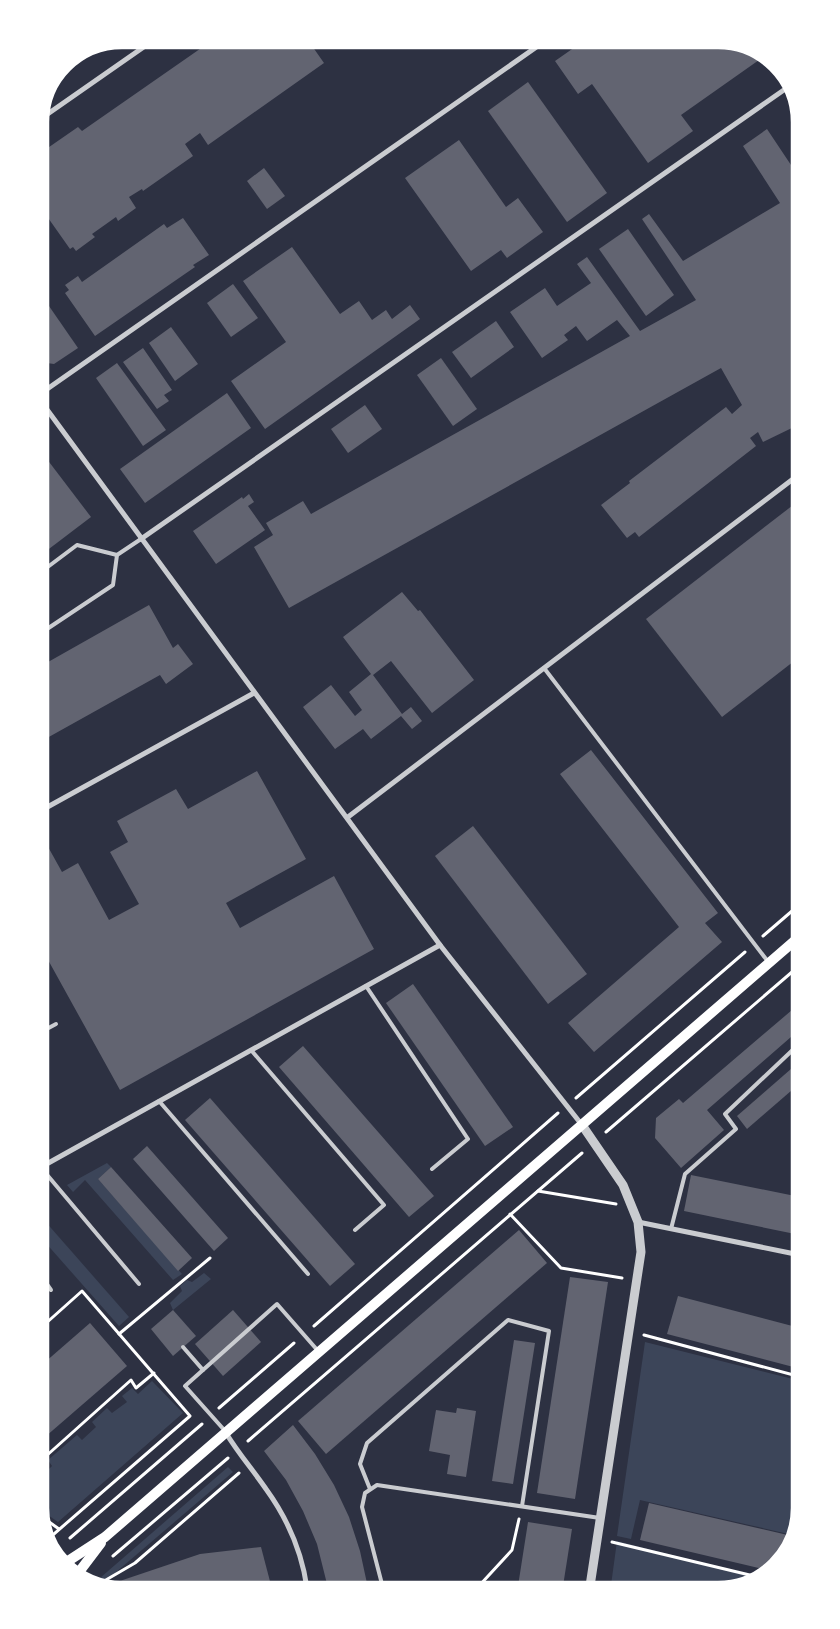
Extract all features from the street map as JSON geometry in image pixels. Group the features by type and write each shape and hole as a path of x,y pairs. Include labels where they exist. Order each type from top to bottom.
{"main road":[{"path":"69,1560 105,1537 792,943"},
{"path":"81,1569 105,1537"}],"street":[{"path":"49,113 144,47"},
{"path":"48,389 535,48"},
{"path":"142,539 785,89"},
{"path":"48,411 254,693 348,817 440,945 582,1125 623,1185 638,1222 642,1252 591,1582"},
{"path":"348,817 792,480"},
{"path":"48,807 254,693"},
{"path":"47,1164 440,945"},
{"path":"638,1222 792,1253"},
{"path":"226,1432 236,1450 268,1491 288,1524 306,1581"}],"lane":[{"path":"48,567 77,545 117,555 142,539"},
{"path":"48,629 113,585 117,555"},
{"path":"544,668 769,963"},
{"path":"366,986 468,1139 432,1169"},
{"path":"47,1029 56,1024"},
{"path":"251,1050 384,1205 355,1230"},
{"path":"671,1228 686,1174 736,1129 725,1114 792,1051"},
{"path":"158,1101 308,1274"},
{"path":"47,1175 139,1284"},
{"path":"47,1285 51,1290"},
{"path":"226,1432 185,1386 277,1304 319,1352"},
{"path":"370,1489 360,1464 367,1443 508,1320 549,1330 522,1506"},
{"path":"183,1347 202,1370"},
{"path":"382,1581 362,1507 365,1493 377,1485 600,1518"}],"path":[{"path":"59,1547 792,912"},
{"path":"109,1560 792,972"},
{"path":"537,1191 632,1207"},
{"path":"499,1196 510,1214 561,1268 637,1280"},
{"path":"120,1334 210,1258"},
{"path":"47,1322 82,1291 190,1416 53,1535"},
{"path":"629,1331 792,1375"},
{"path":"47,1455 132,1380 136,1388 154,1373"},
{"path":"106,1580 135,1563 248,1465"},
{"path":"483,1582 512,1550 522,1506"},
{"path":"49,1522 59,1529"},
{"path":"597,1538 749,1575"}],"shaded area":[{"path":"107,1163 111,1167 98,1179 182,1274 173,1280 85,1180 73,1192 67,1185"},
{"path":"47,1224 129,1317 119,1326 47,1245"},
{"path":"204,1273 211,1279 173,1310 170,1303 182,1291 180,1286 187,1280 192,1282"},
{"path":"645,1342 792,1379 792,1507 788,1534 640,1500 631,1539 617,1536"},
{"path":"152,1381 183,1413 58,1522 48,1515 47,1471 52,1466 48,1460 77,1435 82,1440 96,1427 92,1422 107,1408 112,1413 127,1402 122,1396 132,1388 138,1394"},
{"path":"228,1467 233,1472 107,1580 100,1578"},
{"path":"617,1541 749,1575 718,1582 611,1582"}],"building":[{"path":"202,47 313,47 324,63 208,145 200,133 185,144 193,156 143,191 142,189 129,197 136,208 118,221 116,217 92,234 95,237 76,251 73,247 70,249 48,218 48,148 78,127 82,131"},
{"path":"574,48 723,48 742,51 759,60 681,115 693,131 648,163 592,84 578,94 555,61"},
{"path":"528,82 607,193 567,222 488,111"},
{"path":"767,129 792,166 792,428 763,442 758,432 750,438 756,446 639,537 635,532 627,538 601,505 630,483 629,481 726,407 732,414 742,405 721,368 289,608 254,547 273,535 266,523 303,501 311,514 630,336 617,320 587,341 576,326 564,335 568,340 542,358 510,312 545,288 557,306 591,283 577,264 587,257 640,331 696,300 642,219 649,214 683,261 780,203 743,146"},
{"path":"459,140 506,207 518,198 543,232 507,258 501,250 471,271 405,178"},
{"path":"264,168 285,196 267,209 247,181"},
{"path":"183,218 209,255 193,265 195,267 95,336 65,293 69,290 65,285 78,276 82,282 164,224 167,228"},
{"path":"628,229 674,295 646,316 599,249"},
{"path":"292,247 340,314 359,301 372,320 386,310 392,319 410,305 420,319 265,429 231,381 286,342 243,281"},
{"path":"233,284 258,318 231,337 207,303"},
{"path":"48,304 78,348 54,364 48,363"},
{"path":"496,321 514,347 471,378 452,352"},
{"path":"171,327 198,364 175,381 149,343"},
{"path":"143,348 172,390 164,395 169,401 157,409 123,362"},
{"path":"441,358 477,409 453,426 417,375"},
{"path":"117,363 166,430 143,446 96,378"},
{"path":"227,393 251,428 145,503 120,469"},
{"path":"365,405 382,429 348,453 331,429"},
{"path":"48,460 91,517 48,550"},
{"path":"249,494 254,502 248,506 265,530 216,564 193,531"},
{"path":"792,506 792,663 722,717 646,619"},
{"path":"402,592 418,611 420,610 474,680 432,713 391,661 373,675 402,714 411,707 422,721 412,729 401,716 371,739 363,729 335,749 303,707 331,685 355,716 362,710 349,692 371,674 343,637"},
{"path":"149,605 173,648 178,644 193,664 166,684 160,675 48,738 48,662"},
{"path":"591,750 718,913 705,923 722,942 594,1052 568,1023 679,927 560,774"},
{"path":"257,771 306,859 226,903 240,928 334,876 374,949 120,1090 47,959 47,846 62,872 78,863 109,920 139,904 110,852 128,842 117,821 176,789 188,809"},
{"path":"473,826 587,974 548,1004 435,856"},
{"path":"413,984 513,1127 485,1146 386,1003"},
{"path":"792,1010 792,1036 707,1110 724,1130 681,1168 655,1138 656,1118 679,1099 683,1103"},
{"path":"303,1046 434,1196 409,1217 279,1067"},
{"path":"792,1068 792,1090 747,1129 737,1116"},
{"path":"210,1098 355,1264 330,1286 185,1120"},
{"path":"147,1146 228,1238 214,1251 133,1159"},
{"path":"111,1167 192,1258 178,1271 98,1179"},
{"path":"691,1175 792,1195 792,1233 684,1211"},
{"path":"519,1230 547,1263 326,1454 298,1421"},
{"path":"570,1277 608,1282 575,1499 537,1493"},
{"path":"678,1296 792,1326 792,1367 667,1334"},
{"path":"173,1310 196,1336 173,1356 151,1329"},
{"path":"233,1310 261,1342 223,1376 195,1344"},
{"path":"90,1323 127,1366 47,1435 47,1360"},
{"path":"514,1340 535,1343 513,1484 492,1481"},
{"path":"457,1408 476,1411 466,1477 447,1474 450,1455 429,1451 436,1410 456,1413"},
{"path":"293,1425 315,1454 334,1485 349,1517 360,1551 367,1581 326,1581 317,1544 303,1511 286,1480 264,1451"},
{"path":"649,1503 787,1535 771,1560 760,1568 640,1540"},
{"path":"528,1522 572,1529 564,1582 519,1582"},
{"path":"261,1547 270,1581 120,1581 200,1554"}]}
